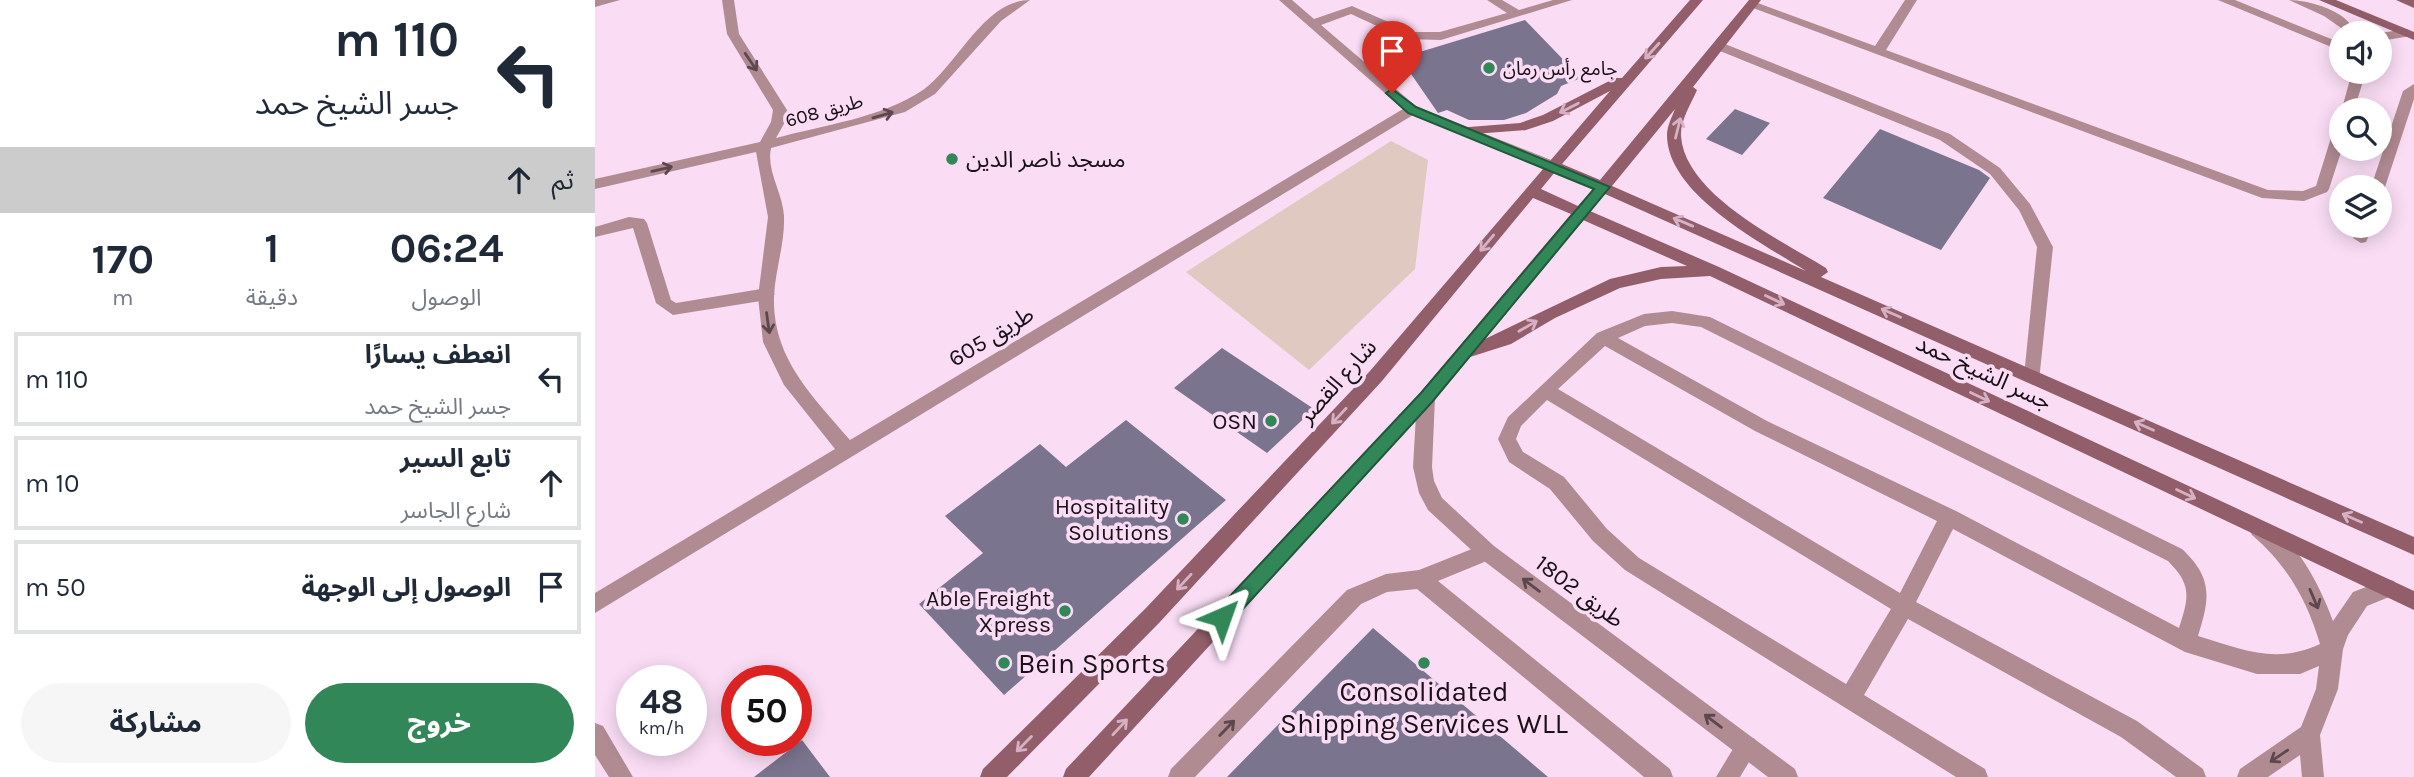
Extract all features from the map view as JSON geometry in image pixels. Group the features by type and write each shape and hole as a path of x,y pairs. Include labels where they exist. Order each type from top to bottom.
{"main road":[{"name":"شارع القصر","path":"992,777 1152,616 1377,376 1531,191 1697,0"},
{"path":"2325,0 2411,34"},
{"path":"2402,0 2414,4"},
{"path":"1074,777 1426,398 1753,3"},
{"path":"1461,131 1521,127 1548,118 1630,76"},
{"path":"1695,76 1674,135 1681,166 1710,200 1860,299"},
{"name":"جسر الشيخ حمد","path":"1554,166 2414,546"},
{"name":"جسر الشيخ حمد","path":"1531,191 1713,271 2414,601"},
{"path":"1466,352 1505,339 1549,314 1616,283 1661,273 1713,271"}],"street":[{"path":"595,3 614,0"},
{"path":"728,0 733,34 780,110 780,121 766,145 762,159 774,195 776,215 767,294 768,330 779,366 847,450"},
{"name":"طريق 608","path":"595,184 766,145 887,114 912,104 930,91 997,18 1024,0"},
{"path":"1285,0 1412,110 1554,166"},
{"path":"1493,0 1518,14"},
{"path":"1312,24 1352,10 1409,36 1441,36 1566,0"},
{"path":"1878,52 1911,0"},
{"path":"2224,0 2329,42"},
{"path":"2295,0 2328,13 2339,21"},
{"path":"1753,3 1878,52 2267,195 2304,196 2322,189 2331,161"},
{"path":"2392,36 2411,34"},
{"path":"1720,46 1945,137 1995,171 2025,208 2045,247 2033,376"},
{"path":"2382,175 2410,91 2414,88"},
{"name":"طريق 605","path":"595,604 1412,110"},
{"path":"595,232 629,222 639,223 667,307 679,310 767,294"},
{"path":"1977,777 1632,564 1599,535 1557,483 1516,457 1507,439 1509,430 1603,337 1624,324 1663,315 1704,321 2162,547 2189,567 2199,588 2199,598 2185,642"},
{"path":"1603,337 1761,426 1949,517 2185,642 2233,658 2280,665 2300,664 2332,649"},
{"path":"1547,391 1903,606 2129,729 2191,776"},
{"name":"طريق 1802","path":"1426,398 1422,476 1428,496 1487,552 1787,777"},
{"path":"1850,698 1903,606 1949,517"},
{"path":"2257,528 2295,564 2306,581 2332,649"},
{"path":"1179,777 1355,597 1386,583 1420,579 1487,552"},
{"path":"1420,579 1662,777"},
{"path":"2313,777 2309,735 2327,689 2332,649 2339,630 2360,599 2387,588"},
{"path":"595,734 622,777"},
{"path":"2248,777 2309,735"},
{"path":"1727,777 1747,747"}],"shaded area":[{"path":"1391,141 1428,160 1415,269 1309,370 1186,272"}],"building":[{"name":"جامع رأس رمان","path":"1525,20 1581,78 1561,86 1557,94 1526,113 1504,120 1469,120 1447,110 1438,113 1400,58"},
{"path":"1735,109 1770,123 1742,155 1706,139"},
{"path":"1880,129 1979,170 1990,178 1941,250 1823,198"},
{"path":"1222,348 1314,409 1267,453 1174,388"},
{"path":"1126,420 1226,500 1004,695 919,604 983,553 945,516 1040,444 1066,467"},
{"path":"1373,628 1548,777 1227,777"},
{"path":"812,753 830,777 754,777 781,756 812,756"}],"place":[{"name":"جامع رأس رمان","path":"1489,68"},
{"name":"مسجد ناصر الدين","path":"952,159"},
{"name":"OSN","path":"1271,421"},
{"name":"Hospitality Solutions","path":"1183,519"},
{"name":"Able Freight Xpress","path":"1065,611"},
{"name":"Bein Sports","path":"1004,663"},
{"name":"Consolidated Shipping Services WLL","path":"1424,663"}],"route":[{"path":"1222,617 1426,398 1603,187 1412,110 1392,93"}]}
